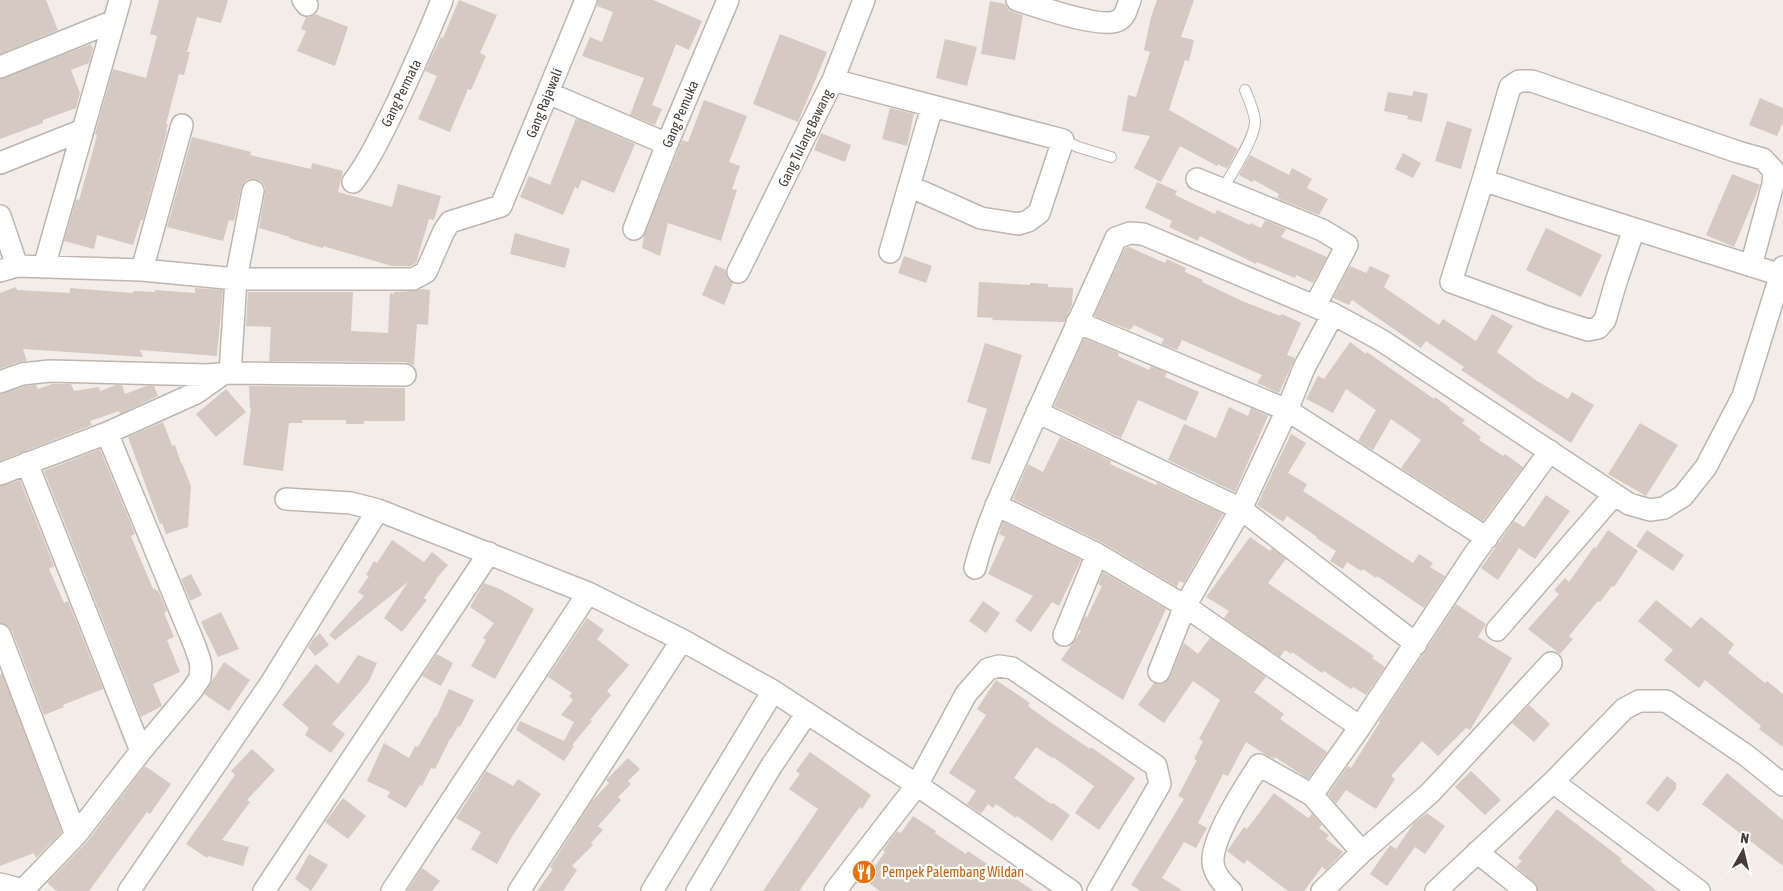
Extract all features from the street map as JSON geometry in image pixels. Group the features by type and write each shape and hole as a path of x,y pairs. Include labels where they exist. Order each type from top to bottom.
{"street":[{"path":"44,267 120,0"},
{"name":"Gang Permata","path":"354,182 366,166 389,119 423,47 442,0"},
{"name":"Gang Rajawali","path":"236,279 413,279 426,272 444,231 450,222 501,206 586,0"},
{"name":"Gang Pemuka","path":"634,229 667,144 728,0"},
{"name":"Gang Tulang Bawang","path":"738,272 833,80 864,0"},
{"path":"1016,0 1084,20 1107,24 1117,22 1124,16 1130,0"},
{"path":"0,66 114,21"},
{"path":"833,80 1063,140 1039,213 1028,221 1018,224 981,218 909,186"},
{"path":"1634,229 1605,320 1598,328 1588,330 1451,282 1510,87 1519,81 1532,81 1763,159 1774,171 1773,184 1751,266"},
{"path":"548,93 667,144"},
{"path":"890,252 932,106"},
{"path":"142,270 182,124"},
{"path":"0,163 83,130"},
{"path":"1159,672 1185,606 1241,509 1287,410 1304,368 1347,245 1322,230 1197,179"},
{"path":"975,568 981,545 996,505 1077,322 1116,238 1130,233 1143,234 1324,310 1381,340 1628,504 1650,510 1664,508 1683,496 1706,467 1743,396 1782,271 1751,266 1483,180"},
{"path":"227,374 236,279 253,191"},
{"path":"0,216 9,269 44,267 142,270 236,279"},
{"path":"1077,322 1287,410 1486,538"},
{"path":"0,382 22,374 50,371 208,375 405,375"},
{"path":"0,474 107,433 196,394 227,374"},
{"path":"1037,412 1241,509 1416,644"},
{"path":"0,884 25,890 76,835 200,678 200,661 107,433"},
{"path":"1312,795 1360,727 1486,538 1550,451"},
{"path":"27,463 141,751"},
{"path":"1497,630 1614,495"},
{"path":"286,499 351,503 378,510 588,593 682,640 773,691 917,785 1071,891"},
{"path":"996,505 1097,554 1185,606 1360,727"},
{"path":"129,891 271,683 378,510"},
{"path":"264,891 489,553"},
{"path":"1064,635 1097,554"},
{"path":"392,891 588,593"},
{"path":"0,635 76,835"},
{"path":"519,891 682,640"},
{"path":"1322,891 1362,852 1430,793 1551,663"},
{"path":"835,891 917,785 966,694 988,669 999,666 1012,668 1156,766 1160,784 1098,891"},
{"path":"652,891 773,691"},
{"path":"1436,891 1553,782 1624,709 1639,701 1666,701 1746,756 1783,785"},
{"path":"697,891 770,768 806,713"},
{"path":"1231,891 1219,880 1212,860 1216,840 1259,765 1312,795 1362,852"},
{"path":"1553,782 1699,891"},
{"path":"1476,852 1526,891"}],"lane":[{"path":"1223,189 1246,148 1254,129 1253,111 1245,90"},
{"path":"1063,140 1078,147 1111,157"}],"building":[{"path":"0,0 46,0 58,30 0,54"},
{"path":"159,0 228,0 221,23 197,17 187,52 190,52 184,75 179,74 166,124 168,125 167,131 143,220 141,220 133,245 97,235 94,249 64,241 76,199 79,200 113,69 146,78 157,36 150,34"},
{"path":"459,0 497,15 480,53 486,56 471,90 468,89 450,132 418,119 437,76 425,71 441,37 443,38"},
{"path":"598,0 653,0 702,21 689,50 676,44 652,105 662,109 655,125 630,115 644,78 582,56 590,37 602,42 613,12 597,6"},
{"path":"1157,0 1194,0 1181,37 1194,40 1189,61 1185,60 1169,110 1238,149 1227,169 1218,164 1217,166 1180,146 1161,182 1134,168 1150,136 1122,131 1128,95 1136,97 1150,52 1144,50 1151,17"},
{"path":"990,1 1005,4 1008,9 1023,15 1015,60 981,54"},
{"path":"315,14 348,27 335,66 297,51 306,31 301,29 306,17"},
{"path":"780,34 827,52 798,122 753,104"},
{"path":"945,39 977,47 967,86 936,78"},
{"path":"91,44 93,48 89,63 71,70 80,93 76,108 0,139 0,79"},
{"path":"1414,91 1428,94 1422,122 1407,119 1408,116 1384,111 1388,92 1412,96"},
{"path":"1760,98 1783,108 1783,122 1777,136 1749,125"},
{"path":"704,100 747,116 729,162 740,166 732,189 737,190 721,241 668,223 660,256 642,248 644,235 682,140 688,142"},
{"path":"890,108 914,114 907,146 882,139"},
{"path":"576,118 635,144 614,193 582,180 578,189 575,187 563,215 520,197 529,176 550,185"},
{"path":"1447,121 1472,129 1461,169 1435,161"},
{"path":"821,133 851,145 845,162 814,150"},
{"path":"192,137 251,152 250,155 311,169 312,163 343,171 338,192 392,207 398,184 441,196 434,220 429,219 416,263 410,266 392,266 323,246 323,248 259,228 265,187 261,181 255,179 248,179 243,183 234,221 229,220 223,241 167,227"},
{"path":"1403,153 1421,163 1413,178 1395,169"},
{"path":"1250,155 1289,175 1292,168 1312,179 1307,188 1328,199 1319,215 1277,198 1279,194 1254,180 1252,182 1239,175"},
{"path":"1732,174 1760,185 1734,247 1706,235"},
{"path":"1157,182 1177,191 1175,195 1215,214 1217,210 1261,228 1265,220 1286,229 1281,237 1327,257 1313,283 1296,275 1295,278 1257,262 1256,264 1200,236 1198,241 1169,227 1172,221 1145,208"},
{"path":"1546,228 1602,255 1581,297 1526,270"},
{"path":"515,233 570,249 565,268 510,254"},
{"path":"1129,247 1165,263 1167,259 1186,268 1185,272 1203,280 1202,282 1242,301 1280,316 1282,314 1301,323 1287,355 1295,358 1279,393 1257,383 1262,375 1182,340 1177,350 1161,344 1164,339 1134,325 1130,330 1094,316 1125,248"},
{"path":"904,256 932,266 926,283 898,273"},
{"path":"715,265 726,270 727,278 733,283 724,305 702,295"},
{"path":"1350,266 1366,273 1370,266 1390,275 1384,287 1439,325 1443,319 1476,341 1492,314 1513,326 1497,352 1537,381 1568,399 1572,392 1594,405 1571,443 1461,370 1464,367 1426,341 1421,348 1352,300 1349,305 1333,298"},
{"path":"979,282 1030,285 1030,283 1048,284 1048,287 1073,288 1072,305 1064,322 992,320 993,318 977,317"},
{"path":"16,287 17,290 70,293 70,288 133,293 133,291 155,292 155,290 195,293 195,288 223,290 217,356 140,350 143,357 23,349 27,361 18,362 0,369 0,293"},
{"path":"430,290 428,325 417,324 414,365 405,362 269,361 271,327 246,326 248,292 353,292 351,331 388,333 390,293 394,294 394,292"},
{"path":"1084,338 1119,353 1118,356 1149,370 1151,366 1167,373 1165,377 1199,392 1186,421 1138,400 1121,438 1054,406"},
{"path":"1350,342 1434,399 1435,397 1465,420 1462,423 1481,437 1479,440 1503,456 1505,454 1523,467 1483,521 1401,468 1421,440 1391,419 1373,450 1358,441 1376,410 1346,389 1333,413 1306,399 1318,376 1324,379"},
{"path":"985,343 1022,355 990,464 971,459 987,409 967,402"},
{"path":"52,384 71,384 74,391 99,387 100,391 116,385 122,385 125,394 146,386 154,386 158,396 120,414 119,411 90,421 92,425 0,461 0,394 25,386 36,385 38,389"},
{"path":"249,386 405,388 405,421 364,421 364,424 346,424 346,420 302,420 303,423 289,423 283,471 243,465 251,408"},
{"path":"226,389 246,412 216,437 196,414"},
{"path":"1229,407 1248,416 1251,408 1268,416 1235,492 1168,460 1184,424 1216,438"},
{"path":"163,422 172,446 175,445 191,486 188,527 166,534 162,523 160,524 128,437"},
{"path":"1640,423 1678,445 1646,496 1608,474"},
{"path":"1291,434 1306,443 1288,473 1307,484 1303,491 1413,563 1419,554 1433,563 1430,567 1445,576 1424,608 1377,576 1376,578 1363,569 1361,571 1347,562 1343,569 1330,561 1336,551 1287,516 1283,522 1257,505"},
{"path":"1060,437 1111,461 1110,464 1156,485 1157,483 1223,514 1184,583 1179,581 1177,587 1103,543 1013,499 1028,464 1043,472"},
{"path":"100,449 135,534 131,536 137,551 153,589 158,590 167,611 164,613 174,637 167,640 180,672 153,684 162,706 141,717 44,471"},
{"path":"20,480 54,566 49,569 64,603 68,601 103,689 44,715 12,631 7,625 0,623 0,486"},
{"path":"1546,495 1570,511 1535,559 1519,548 1498,580 1481,568 1514,521 1524,527"},
{"path":"1003,522 1081,560 1059,606 1052,602 1031,632 1015,621 1033,596 988,574 1005,537 999,534"},
{"path":"1608,530 1638,551 1614,587 1612,586 1600,602 1598,601 1569,636 1573,639 1560,654 1528,629 1559,594 1554,590 1565,578 1569,582"},
{"path":"1647,530 1684,555 1673,571 1636,546"},
{"path":"1250,537 1270,551 1272,548 1286,559 1268,583 1374,656 1372,658 1385,667 1366,695 1353,687 1351,689 1324,671 1322,673 1292,652 1291,654 1285,650 1280,657 1224,618 1229,611 1206,597"},
{"path":"392,540 424,562 432,552 448,565 424,598 427,600 402,632 384,618 408,582 335,640 329,635 364,596 358,592 369,576 366,575 374,561 377,563"},
{"path":"1103,572 1166,609 1123,700 1061,660 1081,631 1079,630 1085,616 1087,617 1102,586 1098,584"},
{"path":"191,574 202,595 190,601 181,579"},
{"path":"484,583 502,590 534,609 495,679 471,666 486,640 483,638 494,623 470,607"},
{"path":"1656,600 1691,628 1701,617 1734,644 1728,653 1765,683 1767,681 1783,694 1783,747 1759,729 1761,726 1705,680 1699,688 1664,660 1673,650 1638,621"},
{"path":"983,601 1000,613 986,633 969,621"},
{"path":"1456,604 1486,624 1478,637 1512,658 1470,730 1466,728 1438,756 1422,741 1391,776 1395,779 1376,809 1346,790 1336,804 1328,794 1348,766 1351,768 1379,721"},
{"path":"221,612 239,649 218,657 201,622"},
{"path":"587,618 604,630 597,639 629,665 607,691 611,695 572,745 574,746 564,761 516,730 520,721 564,741 574,722 561,715 573,700 569,696 572,693 548,677"},
{"path":"320,633 329,645 315,656 308,647"},
{"path":"1210,638 1266,677 1254,692 1284,714 1280,719 1327,752 1308,779 1275,757 1274,759 1246,742 1228,776 1223,774 1198,823 1207,828 1196,848 1184,842 1162,878 1183,891 1141,891 1131,885 1184,799 1178,796 1197,760 1194,759 1203,741 1199,739 1220,700 1193,681 1164,723 1138,705 1154,683 1161,684 1170,677 1184,643 1198,654"},
{"path":"437,654 453,663 441,686 422,676"},
{"path":"358,655 377,663 369,681 332,724 345,734 331,753 305,735 309,728 282,705 316,664 338,684"},
{"path":"224,662 250,680 229,711 204,694"},
{"path":"2,674 62,832 36,858 34,853 0,866 0,675"},
{"path":"996,680 1030,703 1028,706 1050,722 1090,749 1091,747 1135,778 1099,830 1075,813 1094,786 1036,747 1014,778 1070,815 1052,841 1017,816 1016,818 996,804 993,808 988,804 981,814 967,804 976,791 949,773 986,715 977,709"},
{"path":"449,689 474,700 460,727 458,726 450,739 435,769 431,768 422,786 420,785 406,808 387,797 390,792 367,781 384,743 409,758 415,746 418,747 436,718"},
{"path":"1529,705 1550,724 1534,742 1512,723"},
{"path":"252,749 275,770 247,800 250,802 222,840 249,847 243,866 208,856 207,858 186,844 235,775 231,771"},
{"path":"810,752 871,795 862,809 860,807 853,816 799,891 763,891 818,809 789,789 800,774 796,771"},
{"path":"628,758 640,769 628,781 631,784 618,797 621,800 598,826 603,830 591,843 593,845 572,866 577,870 563,891 537,891 553,869 550,867 592,801 609,783 606,780"},
{"path":"145,766 171,784 150,814 147,812 89,891 57,891 47,883 86,843"},
{"path":"486,771 513,786 518,779 541,794 513,835 497,864 471,849 481,832 456,818"},
{"path":"1471,771 1501,800 1485,815 1455,787"},
{"path":"1727,773 1783,820 1783,866 1702,804"},
{"path":"1667,776 1676,783 1676,789 1658,812 1646,803"},
{"path":"1274,793 1308,818 1312,814 1322,825 1319,828 1329,835 1326,839 1343,852 1326,870 1322,867 1304,891 1288,891 1247,860 1244,864 1227,851 1244,827 1247,829"},
{"path":"343,798 366,816 348,839 325,822"},
{"path":"1557,809 1622,859 1620,861 1657,891 1538,891 1534,882 1516,867 1522,861 1518,858"},
{"path":"1427,813 1445,826 1425,854 1415,847 1387,886 1370,874 1390,845 1396,849 1414,823"},
{"path":"913,816 966,854 968,851 1005,876 1007,873 1034,891 880,891 865,880 897,831 901,833"},
{"path":"309,854 328,865 311,891 295,879"},
{"path":"422,868 440,881 432,891 407,891"}],"place":[{"name":"Pempek Palembang Wildan","path":"864,872"}]}
